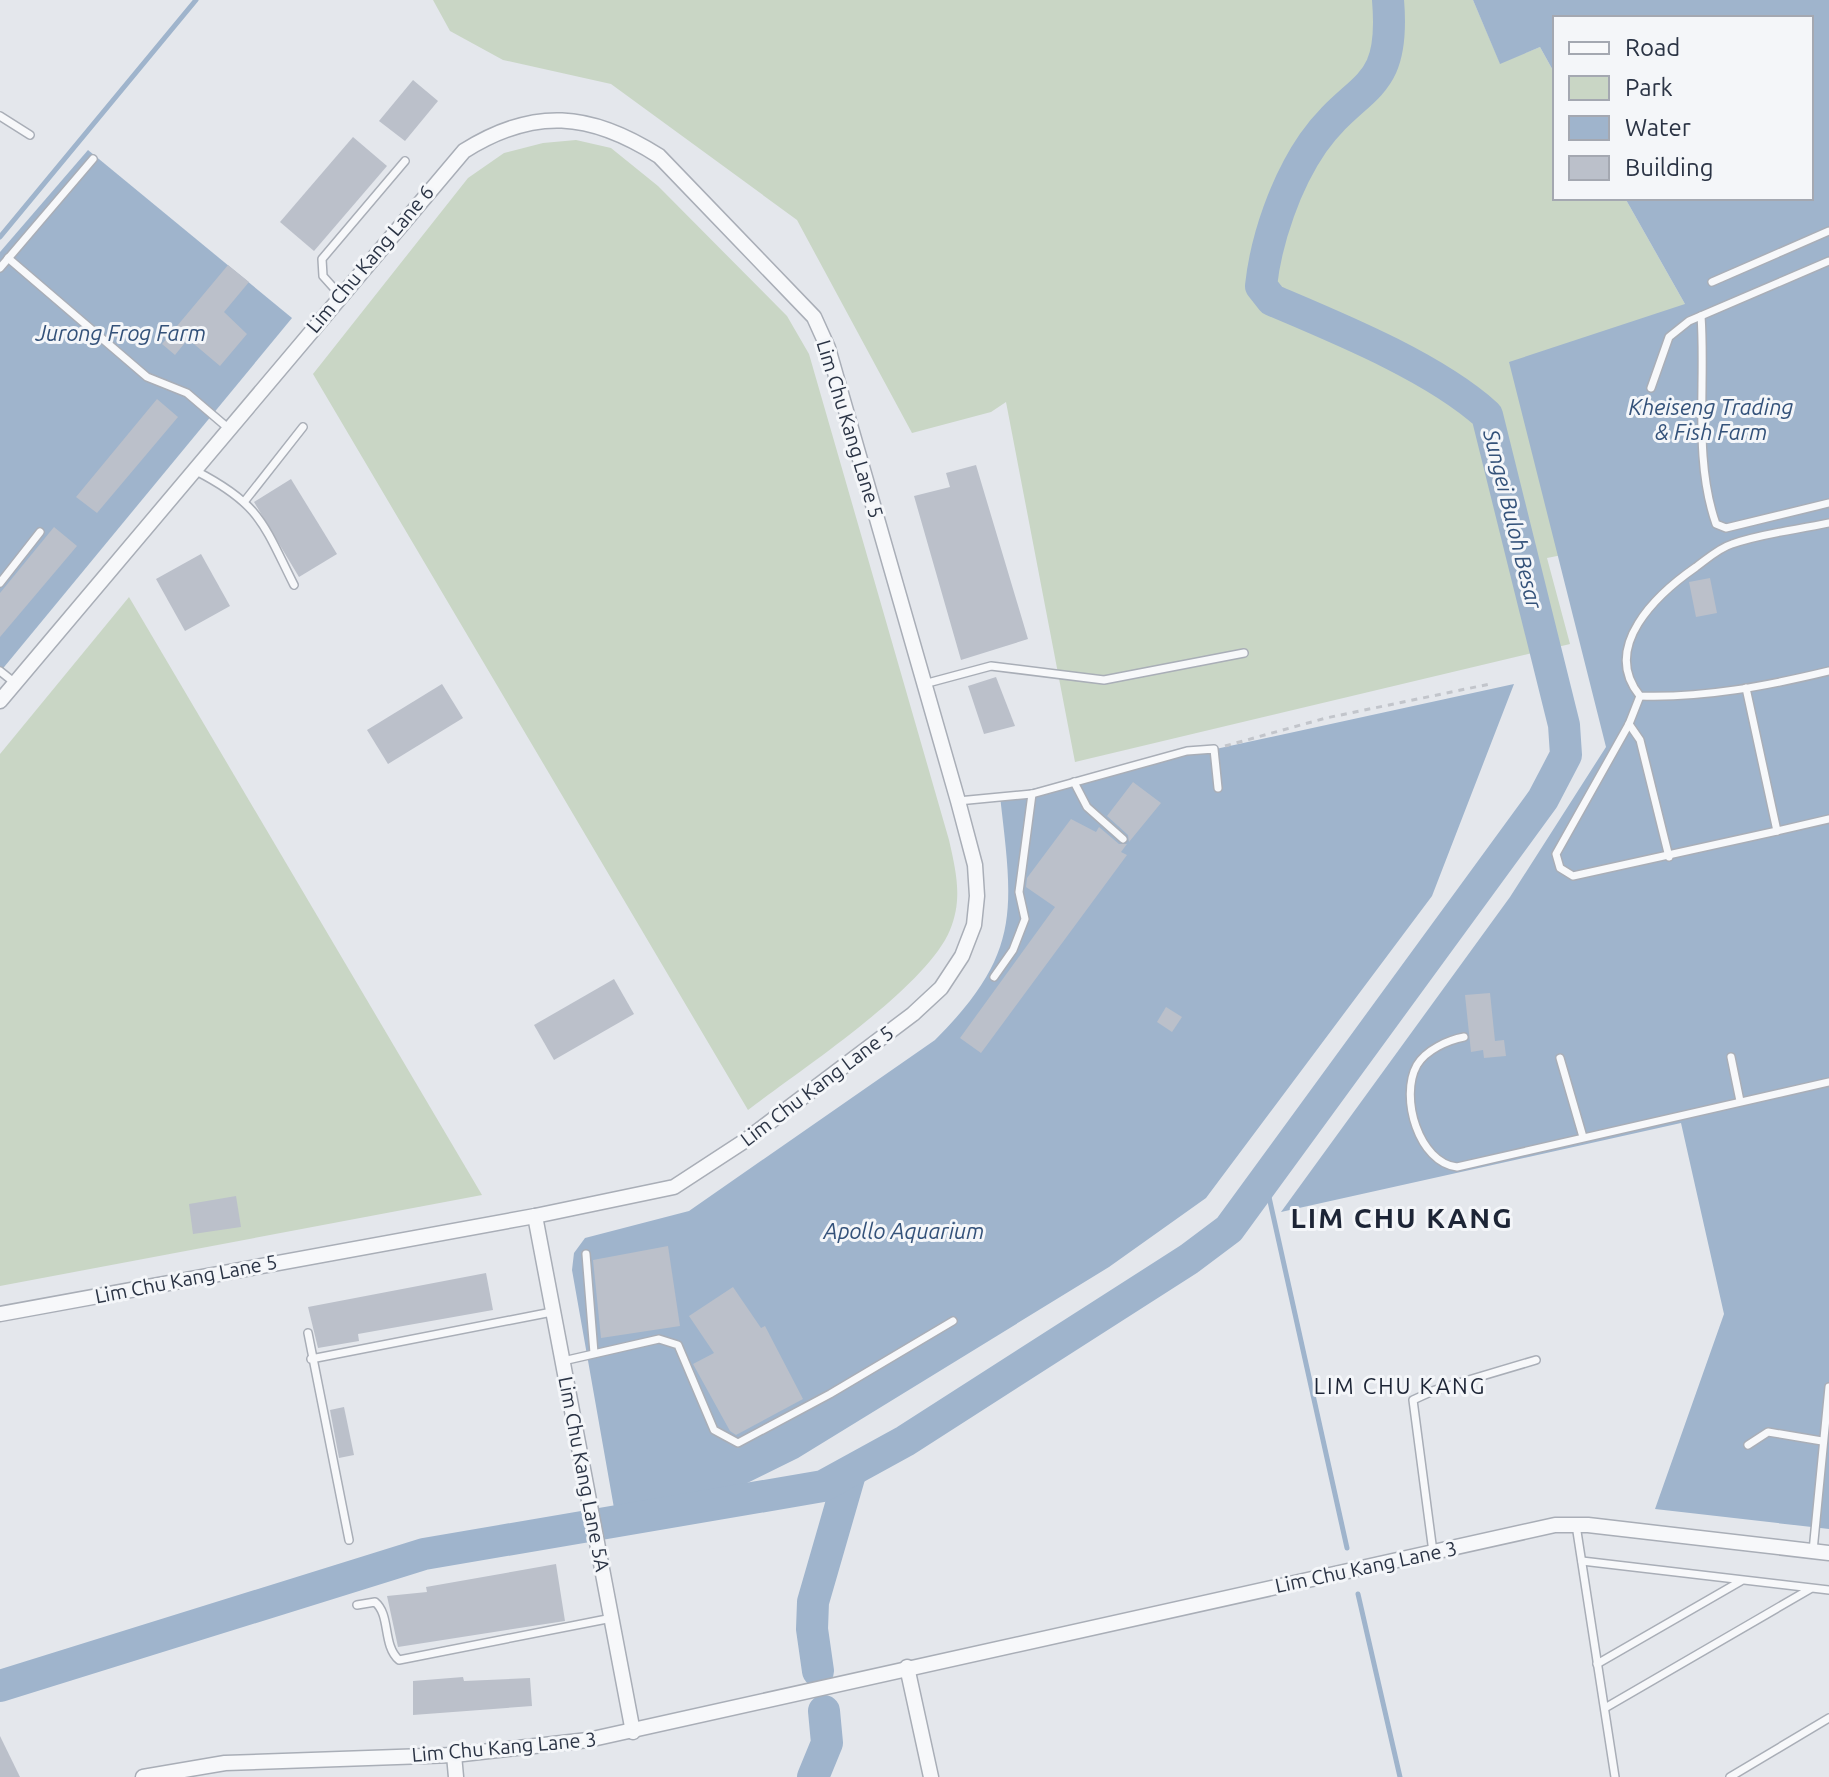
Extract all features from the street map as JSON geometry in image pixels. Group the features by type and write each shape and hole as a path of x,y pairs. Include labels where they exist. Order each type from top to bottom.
{"street":[{"name":"Lim Chu Kang Lane 6","path":"0,701 464,151 515,125 573,120 628,136 659,156 814,317"},
{"name":"Lim Chu Kang Lane 5","path":"0,1314 535,1216 674,1187 746,1140 913,1014 941,988 962,956 974,925 977,896 975,865 828,348 814,317"},
{"name":"Lim Chu Kang Lane 5A","path":"535,1216 633,1732"},
{"name":"Lim Chu Kang Lane 3","path":"143,1777 225,1763 454,1755 543,1747 633,1732 907,1667 1555,1525 1829,1553"},
{"path":"907,1667 931,1777"},
{"path":"454,1755 456,1777"}],"lane":[{"path":"0,116 30,135"},
{"path":"0,268 93,159"},
{"path":"340,295 323,276 322,259 405,161"},
{"path":"1712,282 1829,231"},
{"path":"8,258 147,377 187,393 228,428"},
{"path":"1651,388 1669,337 1701,316 1829,261"},
{"path":"1701,316 1702,418 1709,503 1716,524 1726,528 1829,503"},
{"path":"244,502 303,427"},
{"path":"194,470 232,489 259,516 294,585"},
{"path":"1640,696 1630,683 1628,650 1640,616 1663,590 1730,544 1829,523"},
{"path":"0,583 40,532"},
{"path":"924,684 991,666 1104,680 1244,653"},
{"path":"0,671 15,683"},
{"path":"1640,696 1682,697 1829,671"},
{"path":"1746,688 1777,831"},
{"path":"1640,696 1629,724 1556,854 1560,868 1573,876 1829,819"},
{"path":"1629,724 1640,740 1669,857"},
{"path":"958,801 1032,794 1187,751 1214,749 1218,788"},
{"path":"1074,782 1087,807 1123,839"},
{"path":"994,977 1013,950 1025,919 1019,892 1032,794"},
{"path":"1464,1037 1426,1055 1414,1073 1413,1110 1418,1130 1433,1158 1443,1166 1457,1167 1829,1082"},
{"path":"1731,1057 1740,1101"},
{"path":"1560,1058 1583,1137"},
{"path":"586,1254 594,1353"},
{"path":"311,1359 553,1312"},
{"path":"563,1361 659,1339 678,1345 714,1430 738,1443 830,1394 953,1321"},
{"path":"308,1333 349,1540"},
{"path":"1433,1552 1413,1400 1435,1390 1536,1360"},
{"path":"1813,1551 1829,1387"},
{"path":"1748,1445 1768,1432 1822,1441"},
{"path":"1576,1525 1615,1777"},
{"path":"1582,1561 1829,1590"},
{"path":"1597,1664 1741,1581"},
{"path":"1605,1708 1812,1588"},
{"path":"357,1605 375,1602 381,1607 391,1652 399,1660 612,1618"},
{"path":"1730,1777 1829,1718"}],"path":[{"path":"1214,749 1326,718 1490,684"}],"green space":[{"path":"433,0 1473,0 1500,63 1540,47 1553,70 1553,200 1626,200 1685,304 1689,530 1547,558 1570,644 1075,762 1006,402 991,412 912,433 797,220 611,84 503,60 450,31"},
{"path":"576,140 611,148 658,186 787,316 809,354 954,863 957,885 954,919 937,953 916,977 860,1027 748,1110 313,374 468,178 504,153 543,143"},
{"path":"129,597 482,1195 0,1286 0,754"}],"water":[{"name":"Kheiseng Trading & Fish Farm","path":"1473,0 1829,0 1829,1529 1655,1509 1724,1314 1681,1123 1281,1212 1510,897 1606,747 1509,362 1685,304 1626,200 1813,200 1813,16 1553,16 1553,70 1540,47 1500,64"},
{"name":"Jurong Frog Farm","path":"88,150 292,318 0,672 0,252"},
{"name":"Apollo Aquarium","path":"1514,684 1432,896 1206,1198 1109,1267 798,1458 731,1491 614,1508 572,1270 574,1253 585,1238 689,1211 935,1040 984,981 997,955 1005,928 1008,870 1000,796"}],"building":[{"path":"413,80 438,101 405,141 379,121"},
{"path":"353,137 387,166 314,251 280,222"},
{"path":"228,265 249,282 224,312 247,334 220,366 188,339 175,355 162,344"},
{"path":"157,399 178,417 97,513 76,497"},
{"path":"976,465 1028,639 961,660 914,496 950,487 946,473"},
{"path":"291,479 337,554 299,577 254,502"},
{"path":"54,527 77,546 0,637 0,593"},
{"path":"201,554 230,606 185,631 156,579"},
{"path":"1710,578 1717,613 1696,617 1689,582"},
{"path":"996,677 1015,726 984,734 968,686"},
{"path":"442,684 463,718 388,764 367,730"},
{"path":"1133,782 1161,803 1129,842 1128,835 1107,816"},
{"path":"1071,819 1096,832 1099,827 1119,844 1127,844 1121,852 1127,855 981,1053 960,1038 1055,907 1026,887 1027,878"},
{"path":"614,979 634,1014 554,1060 534,1025"},
{"path":"1490,993 1495,1041 1504,1040 1506,1056 1484,1058 1483,1050 1471,1052 1465,995"},
{"path":"1166,1007 1182,1017 1172,1032 1157,1022"},
{"path":"236,1196 241,1227 193,1234 189,1204"},
{"path":"668,1246 680,1326 601,1338 593,1260"},
{"path":"486,1273 493,1310 358,1334 359,1341 318,1348 308,1307"},
{"path":"733,1287 761,1328 765,1326 803,1399 736,1435 730,1431 693,1364 714,1353 689,1316"},
{"path":"344,1407 354,1455 339,1458 330,1410"},
{"path":"556,1564 565,1621 398,1647 387,1596 427,1592 426,1587"},
{"path":"463,1677 464,1681 530,1678 532,1706 413,1715 413,1681"},
{"path":"0,1736 20,1777 0,1777"}],"waterway":[{"path":"0,237 196,0"},
{"path":"0,1686 424,1554 823,1486 905,1441 1189,1259 1229,1229 1543,799 1566,755 1564,725 1487,415 1465,397 1413,365 1272,300 1261,286 1267,249 1279,212 1303,158 1329,123 1370,84 1379,71 1386,54 1389,31 1388,0"},
{"path":"1265,1179 1347,1548"},
{"name":"Sungei Buloh Besar","path":"818,1671 812,1629 813,1602 850,1474"},
{"path":"1358,1594 1400,1777"},
{"name":"Sungei Buloh Besar","path":"813,1777 827,1743 824,1711"}],"district":[{"name":"LIM CHU KANG","path":"1402,1218"},
{"name":"LIM CHU KANG","path":"1400,1386"}]}
